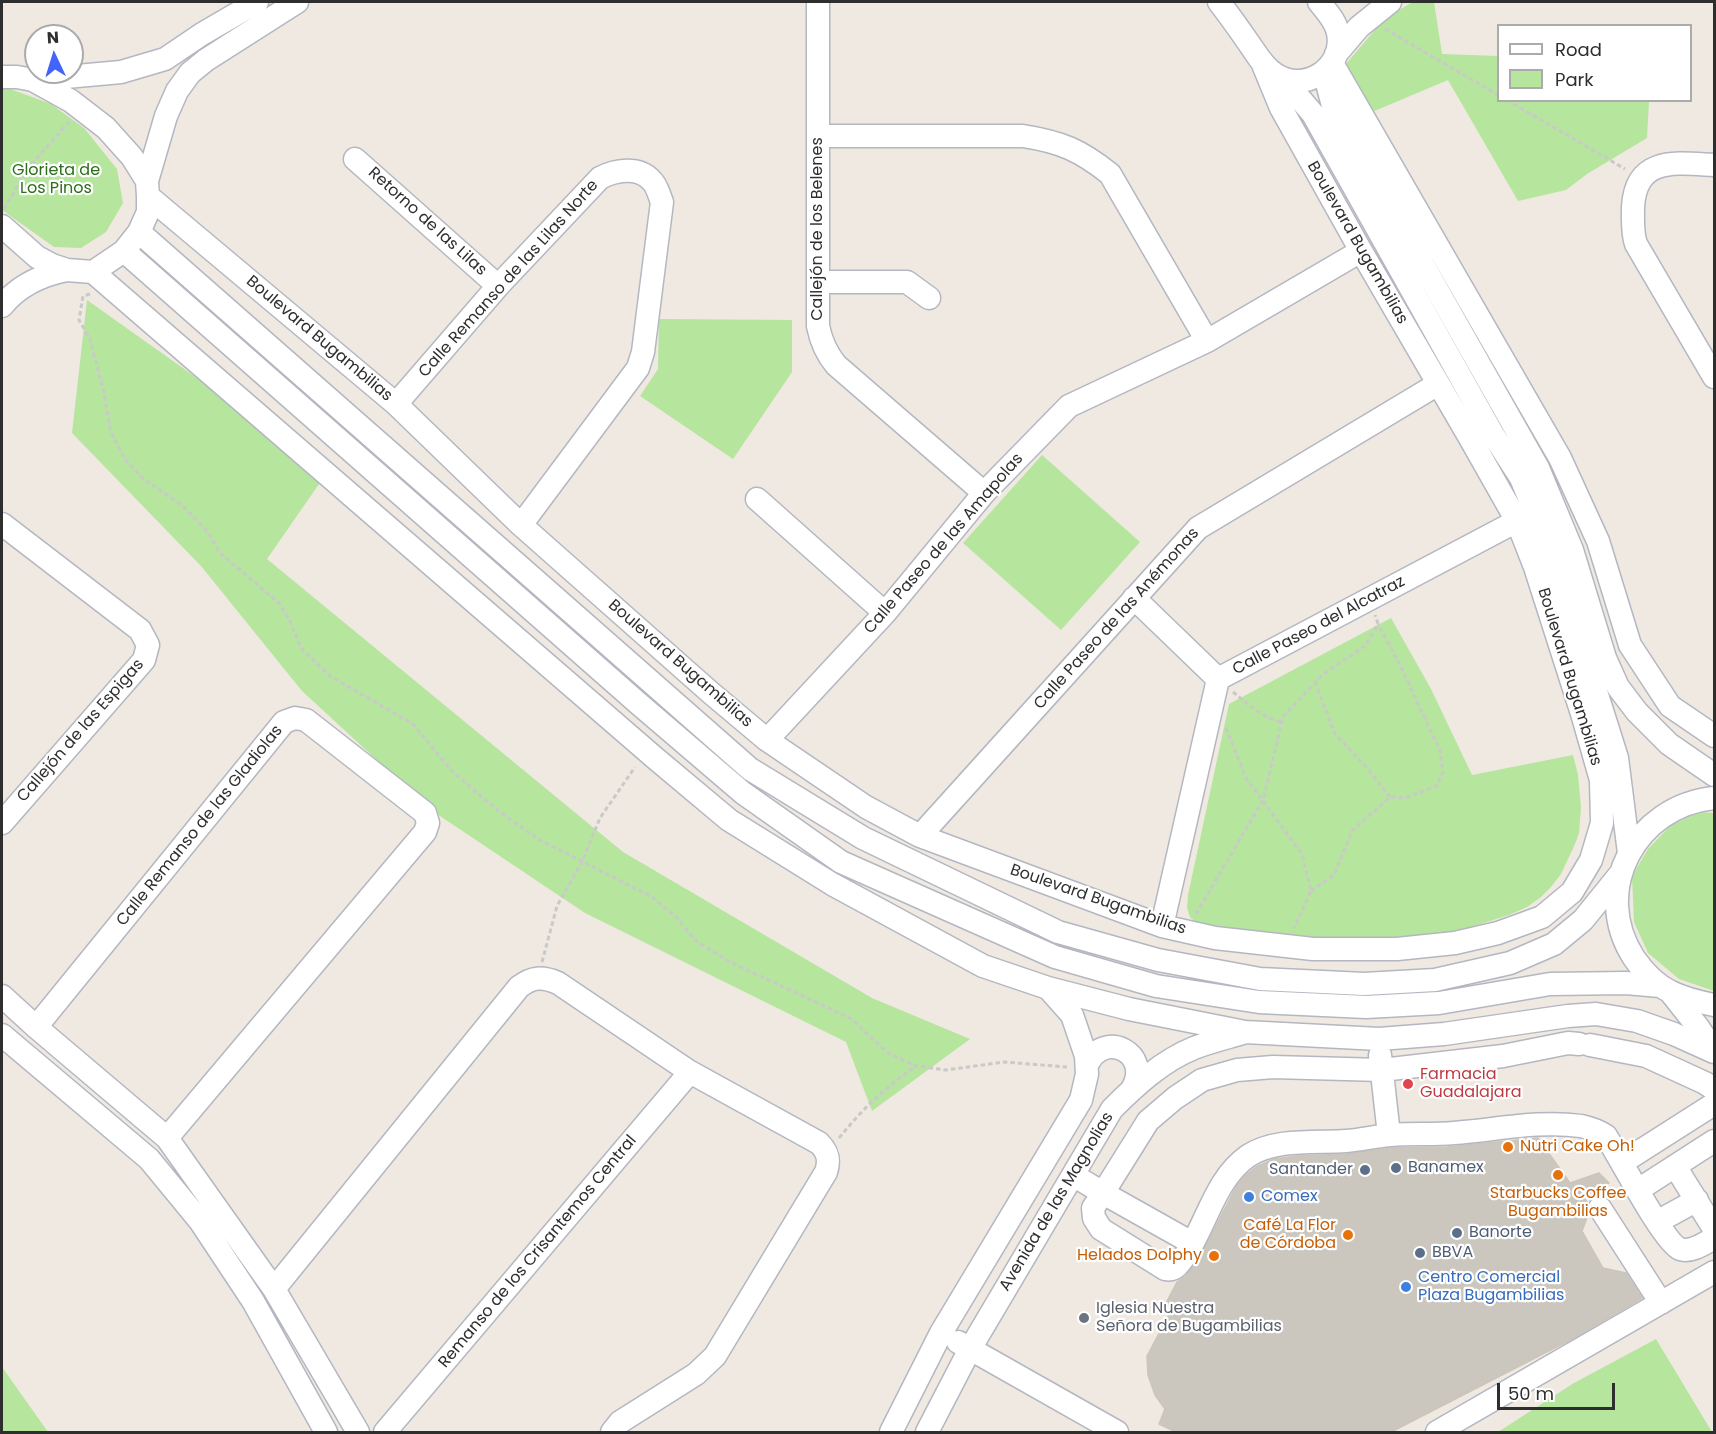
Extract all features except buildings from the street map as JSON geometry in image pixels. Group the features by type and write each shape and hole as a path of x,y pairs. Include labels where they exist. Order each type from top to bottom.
{"street":[{"path":"102,279 139,232 148,212 148,188 160,135 177,91 190,73 206,60 297,2"},
{"name":"Callejón de los Belenes","path":"818,2 818,326 820,336 828,356 836,365 984,493"},
{"path":"1200,2 1234,23"},
{"path":"1219,2 1262,62"},
{"path":"1319,2 1336,26 1339,35 1331,62 1328,87 1333,106 1538,468 1572,550 1605,658 1618,687 1637,712 1669,744 1714,775"},
{"path":"13,76 121,72 165,59 249,3"},
{"path":"1283,79 1310,80 1331,62 1375,8"},
{"path":"202,33 200,42 206,60"},
{"name":"Boulevard Bugambilias","path":"139,232 750,769 863,838 1058,933 1169,962 1260,979 1364,984 1435,980 1510,963 1554,944 1583,920 1625,863 1617,758 1554,558 1521,478 1492,433 1313,114 1283,79 1262,62"},
{"name":"Boulevard Bugambilias","path":"13,76 71,101 106,128 132,157 148,188 396,404 520,525 767,740 866,807 920,836 1162,926 1215,938 1313,949 1397,949 1455,943 1498,933 1542,917 1572,892 1591,860 1602,824 1601,780 1535,567 1517,522 1281,108 1262,62"},
{"path":"1331,62 1560,458 1598,542 1630,645 1670,706 1714,736"},
{"path":"818,136 1023,136 1071,147 1110,174 1207,341"},
{"name":"Retorno de las Lilas","path":"355,159 498,286"},
{"path":"1714,165 1666,165 1649,171 1641,178 1633,207 1633,232 1636,244 1714,377"},
{"name":"Calle Remanso de las Lilas Norte","path":"396,404 498,286 600,178 615,172 632,171 653,181 662,202 644,352 638,368 520,525"},
{"path":"2,226 38,257 52,265 102,279 729,820 825,879 983,966 1048,988 1129,1009 1245,1032 1379,1039 1444,1034 1596,1014 1637,1021 1714,1051"},
{"path":"124,251 743,793 841,862 1055,957 1156,986 1259,1002 1366,1007 1439,1003 1550,984 1604,983 1665,989 1694,1002 1714,1005"},
{"name":"Calle Paseo de las Amapolas","path":"767,740 885,613 984,493 1069,406 1207,341 1361,251"},
{"path":"3,296 46,274 67,270"},
{"path":"818,282 908,282 929,298"},
{"name":"Calle Paseo de las Anémonas","path":"920,836 1197,528 1438,384"},
{"path":"1461,423 1492,433"},
{"path":"757,499 885,613"},
{"name":"Calle Paseo del Alcatraz","path":"1162,926 1218,679 1517,522"},
{"name":"Callejón de las Espigas","path":"2,524 140,630 148,645 144,660 2,823"},
{"path":"1134,598 1218,679"},
{"path":"639,704 651,754"},
{"name":"Calle Remanso de las Gladiolas","path":"36,1027 284,722 295,718 306,720 425,813 428,823 424,832 167,1138"},
{"path":"837,788 863,838"},
{"path":"1714,798 1679,807 1659,818 1642,834 1625,863 1617,898 1619,923 1627,947 1641,968 1665,989 1698,1027 1714,1051"},
{"path":"825,879 888,883"},
{"path":"1397,949 1510,963"},
{"path":"274,1289 519,987 537,978 558,983 690,1072 819,1143 826,1162 715,1356 696,1374 620,1422 612,1432"},
{"path":"1523,1022 1581,998 1604,983"},
{"name":"Avenida de las Magnolias","path":"891,1432 941,1333 1081,1100 1087,1074 1086,1056 1072,1015 1048,988"},
{"path":"2,996 167,1138 274,1289 358,1432"},
{"path":"1236,998 1330,1036"},
{"name":"Avenida de las Magnolias","path":"927,1432 970,1349 1112,1109 1158,1068 1193,1048 1245,1032"},
{"path":"2,1035 149,1159 200,1221 253,1301 326,1432"},
{"path":"1379,1039 1389,1135"},
{"path":"1714,1089 1646,1056 1568,1043 1503,1056 1382,1070 1273,1067 1237,1070 1202,1080 1175,1098 1148,1121 1093,1208 1094,1218 1101,1229 1170,1270 1176,1268 1192,1243 1223,1183 1238,1165 1256,1152 1279,1145 1347,1141 1389,1135 1455,1133 1503,1126 1581,1126 1606,1136 1673,1245 1682,1250 1690,1249 1714,1238"},
{"path":"1087,1065 1090,1058 1101,1049 1116,1047 1124,1050 1135,1060 1137,1067 1136,1082 1132,1089"},
{"name":"Remanso de los Crisantemos Central","path":"385,1432 690,1072"},
{"path":"1623,1162 1714,1104"},
{"path":"1638,1190 1714,1141"},
{"path":"1675,1166 1714,1229"},
{"path":"1074,1174 1192,1243"},
{"path":"1657,1222 1696,1200"},
{"path":"1600,1209 1661,1303"},
{"path":"1437,1432 1714,1272"},
{"path":"941,1333 1118,1432"}],"path":[{"path":"1375,8 1497,94"},
{"path":"1510,102 1641,178"},
{"path":"2,213 28,168 80,108"},
{"path":"102,279 83,296 79,320 90,339 111,433 125,459 142,478 183,506 208,532 220,553 279,603 289,619 301,648 330,676 413,724 451,770 497,810 538,839 652,897 677,918 696,941 734,964 850,1018 888,1053 916,1066 946,1070 1004,1062 1064,1067 1087,1065"},
{"path":"1285,946 1311,891 1334,875 1352,831 1390,797 1405,798 1437,786 1443,772 1440,751 1378,624 1370,599"},
{"path":"1186,931 1263,800 1283,717 1321,676 1366,645 1378,624"},
{"path":"1218,679 1250,706 1275,721 1282,722"},
{"path":"1315,682 1335,734 1368,769 1390,797"},
{"path":"1226,727 1246,778 1302,854 1311,891"},
{"path":"537,978 557,906 582,862 600,818 651,754"},
{"path":"826,1162 856,1117 884,1089 916,1066"}],"green space":[{"path":"1413,2 1434,2 1442,54 1497,56 1497,102 1649,102 1647,138 1587,174 1566,190 1518,201 1448,80 1372,112 1345,65 1385,18"},
{"name":"Glorieta de Los Pinos","path":"2,86 51,104 84,128 117,169 123,203 106,232 81,248 54,247 2,210"},
{"path":"87,300 328,471 267,559 623,852 872,998 970,1039 872,1111 846,1042 585,913 431,810 302,691 201,566 72,433"},
{"path":"659,319 792,320 792,372 733,459 640,396 658,369"},
{"path":"1042,455 1140,542 1061,630 963,543"},
{"path":"1391,618 1431,689 1472,775 1573,755 1578,775 1581,807 1579,833 1561,874 1541,897 1527,907 1445,935 1379,942 1242,933 1197,924 1190,917 1187,908 1188,895 1229,704"},
{"path":"1700,812 1714,813 1714,991 1679,979 1648,953 1634,922 1632,876 1648,849 1671,825"},
{"path":"1656,1339 1712,1432 1498,1432 1574,1383"},
{"path":"2,1367 48,1432 2,1432"}],"place":[{"name":"Farmacia Guadalajara","path":"1408,1084"},
{"name":"Nutri Cake Oh!","path":"1508,1147"},
{"name":"Banamex","path":"1396,1168"},
{"name":"Santander","path":"1365,1170"},
{"name":"Starbucks Coffee Bugambilias","path":"1558,1175"},
{"name":"Comex","path":"1249,1197"},
{"name":"Banorte","path":"1457,1233"},
{"name":"Café La Flor de Córdoba","path":"1348,1235"},
{"name":"BBVA","path":"1420,1253"},
{"name":"Helados Dolphy","path":"1214,1256"},
{"name":"Centro Comercial Plaza Bugambilias","path":"1406,1287"},
{"name":"Iglesia Nuestra Señora de Bugambilias","path":"1084,1318"}]}
